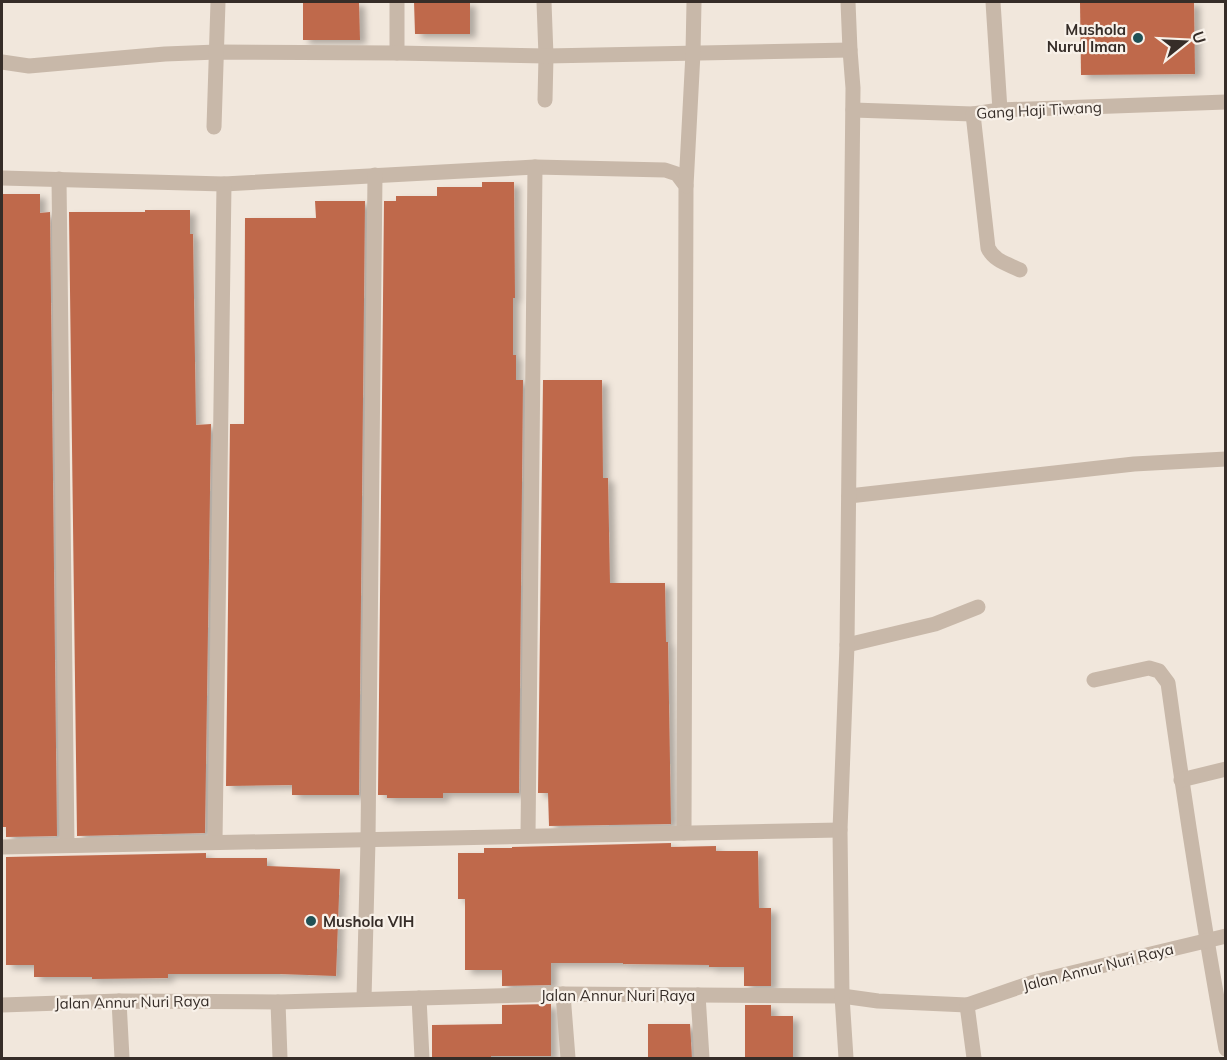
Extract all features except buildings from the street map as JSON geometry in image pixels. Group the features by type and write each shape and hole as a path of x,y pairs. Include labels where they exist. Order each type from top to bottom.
{"street":[{"path":"214,127 218,2"},
{"path":"397,2 397,52"},
{"path":"544,2 545,100"},
{"path":"684,833 686,186 694,2"},
{"path":"846,1059 842,996 840,830 847,645 853,110 848,2"},
{"path":"993,2 1000,110"},
{"path":"2,62 29,66 165,54 217,52 397,52 546,56 850,50"},
{"name":"Gang Haji Tiwang","path":"853,110 973,114 1000,110 1226,102"},
{"path":"973,114 988,248 996,259 1020,270"},
{"path":"2,178 224,184 535,167 665,170 678,174 686,186"},
{"path":"528,836 535,167"},
{"path":"364,999 368,840 375,176"},
{"path":"59,179 67,845"},
{"path":"215,842 224,184"},
{"path":"849,496 1134,464 1226,459"},
{"path":"847,645 935,624 978,607"},
{"path":"1094,680 1149,668 1159,671 1168,683 1206,940 1226,1049"},
{"path":"1181,780 1226,769"},
{"path":"2,847 840,830"},
{"name":"Jalan Annur Nuri Raya","path":"2,1005 119,1001 278,1002 563,994 842,996 878,1001 967,1005 1034,982 1226,936"},
{"path":"563,994 568,1059"},
{"path":"698,995 702,1059"},
{"path":"419,998 422,1059"},
{"path":"119,1001 122,1059"},
{"path":"278,1002 280,1059"},
{"path":"967,1005 974,1059"}],"place":[{"name":"Mushola Nurul Iman","path":"1138,38"},
{"name":"Mushola VIH","path":"311,921"}]}
